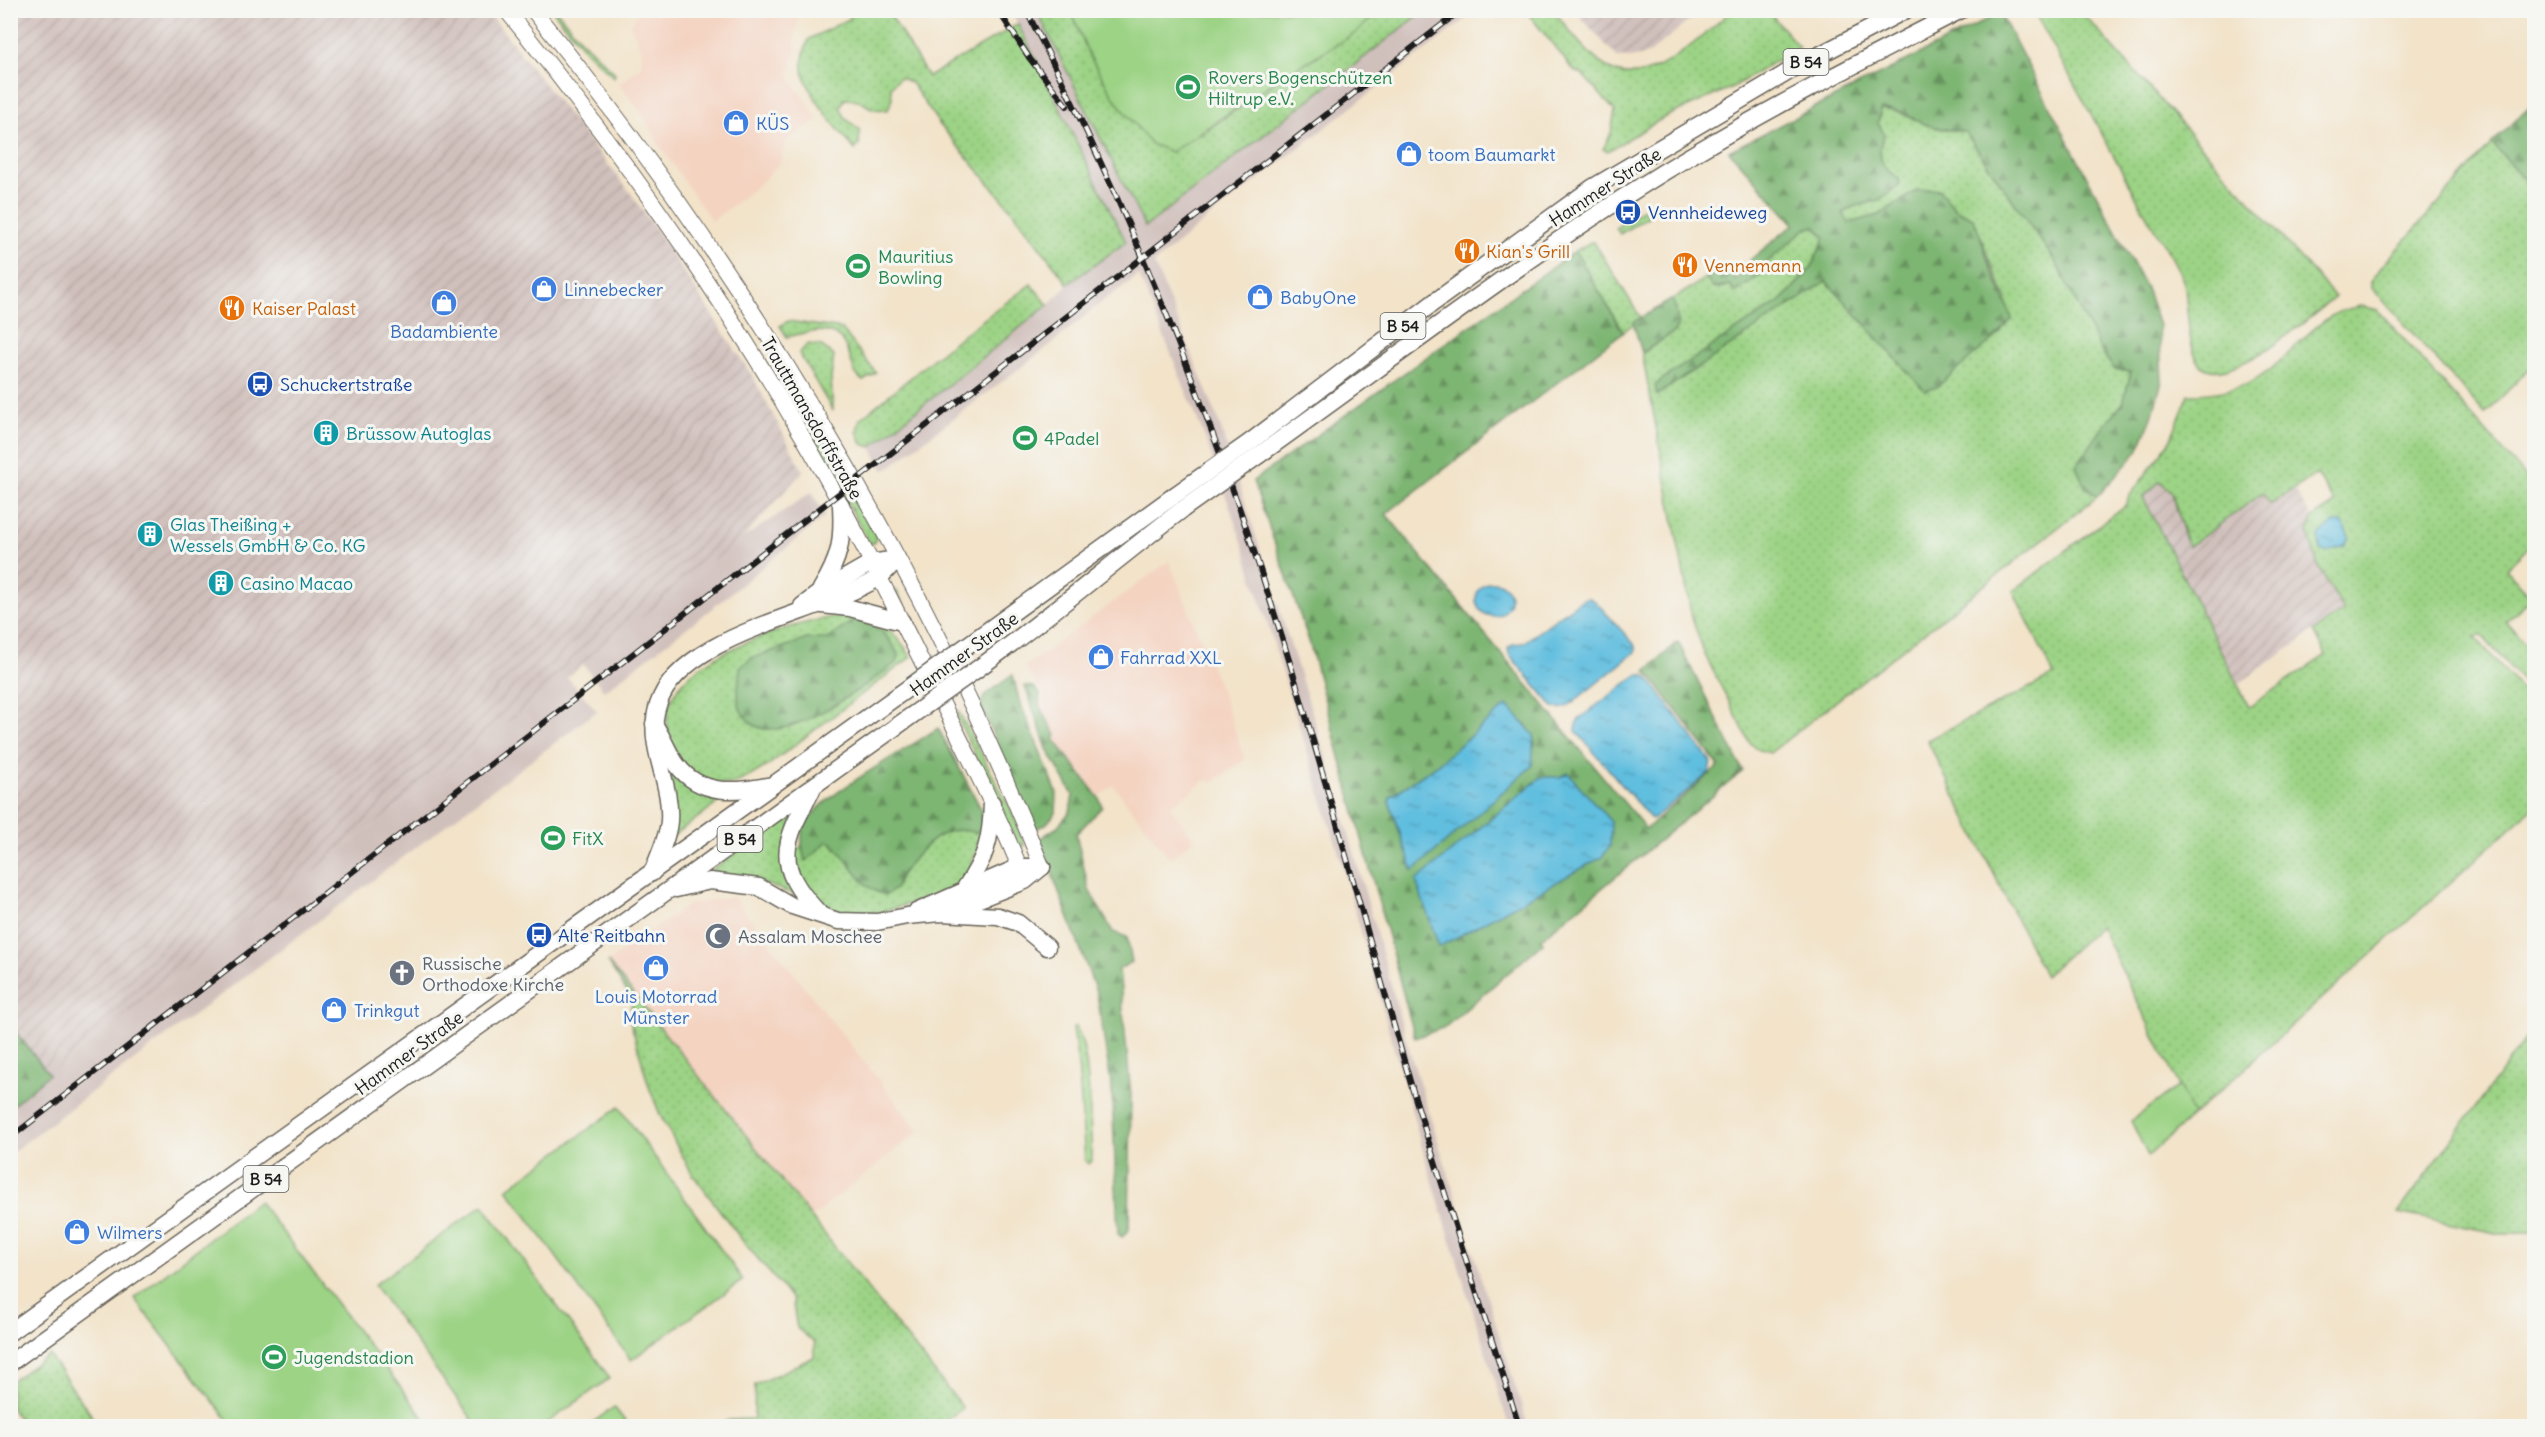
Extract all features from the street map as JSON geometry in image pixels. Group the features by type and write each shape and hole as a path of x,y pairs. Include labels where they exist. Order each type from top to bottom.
{"main road":[{"name":"Trauttmansdorffstraße","path":"506,10 595,125 699,271 776,390 841,505 902,622 992,803 1022,874"},
{"name":"Trauttmansdorffstraße","path":"533,10 626,129 729,277 827,434 897,559 973,710 1042,867"},
{"name":"Hammer Straße","path":"1254,449 1433,303 1592,188 1800,65 1906,10"},
{"name":"Hammer Straße","path":"10,1332 983,634 1527,262 1701,149 1811,87 1961,10"},
{"name":"Hammer Straße","path":"10,1363 995,657 1179,502"},
{"path":"820,598 836,566 841,548 841,505"},
{"path":"652,873 669,823 665,784 655,752 654,724 659,702 666,688 695,659 724,643 794,612 897,559"},
{"path":"820,598 902,622"},
{"path":"654,724 677,764 697,783 726,792 776,784"},
{"path":"814,786 790,833 786,851 793,881 802,896 821,916"},
{"path":"965,888 986,852 991,834 992,803"},
{"path":"907,916 965,888 1042,867"},
{"path":"941,913 1022,874"},
{"path":"666,892 710,881 732,882 759,887 792,906 821,916 858,923 941,913 980,914 1005,918 1018,923 1047,947"}],"shaded area":[{"path":"11,11 487,11 629,191 656,230 753,377 803,471 743,538 567,677 49,1074 11,1025"},
{"path":"641,11 799,11 795,38 796,50 788,75 818,119 786,141 780,163 757,186 712,221 659,145 645,118 619,84 641,66 642,51 630,24"},
{"path":"1011,11 1037,11 1145,227 1424,11 1476,11 1213,214 1154,263 1217,416 1246,505 1334,781 1410,1053 1528,1426 1509,1426 1423,1151 1338,850 1243,545 1207,443 1139,275 884,471 871,447 1048,305 1068,284 1126,242"},
{"path":"1575,11 1701,11 1648,54 1631,58 1617,57"},
{"path":"2160,481 2172,493 2188,547 2263,492 2270,505 2294,489 2312,518 2308,532 2318,566 2344,610 2237,685 2143,497"},
{"path":"812,492 825,516 715,606 604,691 583,664 743,538"},
{"path":"1169,561 1222,693 1245,759 1212,783 1208,779 1170,806 1194,839 1170,858 1113,785 1099,796 1055,738 1058,736 1040,703 1046,698 1025,667"},
{"path":"567,677 597,711 11,1153 11,1107 49,1074"},
{"path":"733,897 919,1131 811,1218 608,962 690,904"}],"green space":[{"path":"2038,10 2081,11 2335,297 2274,345 2237,366 2220,370 2207,369 2200,364 2192,345 2185,288 2180,273 2034,12"},
{"path":"553,11 557,11 580,39 615,73 614,77 584,49"},
{"path":"847,11 888,11 928,77 1018,24 1126,242 1068,284 1014,213 940,125 911,83 900,77 891,87 892,99 888,110 873,109 858,100 845,99 840,107 845,118 860,130 859,144 855,150 815,99 804,75 803,65 809,39 851,18"},
{"path":"1037,11 1071,11 1089,55 1200,135 1288,73 1354,34 1380,11 1424,11 1145,227"},
{"name":"Rovers Bogenschützen Hiltrup e.V.","path":"1071,11 1380,11 1354,34 1288,73 1171,152 1151,144 1116,101 1089,55"},
{"path":"1526,11 1554,11 1593,56 1608,68 1623,74 1640,73 1674,58 1731,11 1768,11 1799,47 1733,87 1665,117 1608,151 1603,149 1611,133 1615,111 1582,74 1574,71"},
{"path":"2000,13 2146,288 2159,326 2162,381 2151,420 2138,451 2097,497 2084,485 2076,466 2123,403 2131,372 2114,369 2102,352 2055,261 1965,132 1932,127 1893,110 1881,109 1878,123 1884,134 1880,154 1884,166 1899,178 1900,185 1879,200 1850,208 1843,213 1849,223 1879,215 1918,190 1938,189 1956,210 1973,218 2012,319 2000,333 1937,387 1925,391 1826,281 1657,395 1655,386 1660,381 1783,299 1811,268 1825,237 1814,226 1804,230 1763,266 1762,274 1735,293 1730,285 1712,288 1706,278 1727,269 1735,279 1753,265 1750,260 1794,224 1729,151"},
{"path":"2534,103 2534,191 2492,143"},
{"path":"1881,109 1897,112 1932,127 1965,132 2055,261 2102,352 2114,369 2131,372 2123,403 2104,426 2084,485 2097,497 1770,753 1759,750 1750,743 1704,653 1692,618 1642,353 1674,332 1678,324 1673,299 1706,278 1713,288 1721,288 1762,274 1762,266 1804,230 1814,226 1825,237 1811,268 1783,299 1660,381 1657,395 1826,281 1925,391 2007,299 1973,218 1956,210 1938,189 1918,190 1879,215 1849,223 1843,213 1899,178 1884,166 1881,160 1880,148 1884,135 1878,123"},
{"path":"2492,143 2534,191 2534,364 2485,414 2371,287 2371,282 2382,266"},
{"path":"1644,208 1649,216 1620,234 1616,228"},
{"path":"1594,242 1641,318 1623,332 1575,251"},
{"path":"1575,251 1623,332 1386,514 1646,829 1719,766 1646,671 1678,642 1743,771 1541,939 1543,943 1445,1027 1415,1038 1309,641 1253,481","holes":["1507,705 1535,743 1531,754 1413,871 1389,801 1391,796 1432,769","1568,773 1610,846 1602,857 1439,946 1541,777 1561,777"]},
{"path":"1031,284 1048,305 871,447 862,444 857,431 860,419 960,337"},
{"path":"1673,299 1679,324 1674,332 1642,353 1633,322"},
{"path":"2361,306 2378,310 2534,486 2534,542 2506,569 2532,598 2506,621 2534,655 2534,694 2482,636 2475,637 2534,704 2534,807 2193,1115 2100,926 2045,976 1927,740 2054,675 2013,591 2127,504 2128,498 2169,443 2189,394 2226,390 2260,377 2328,318 2341,311","holes":["2317,474 2335,503 2312,518 2308,532 2318,566 2344,610 2314,631 2326,655 2249,707 2143,497 2160,481 2172,493 2188,547 2263,493 2270,505"]},
{"path":"788,321 842,329 876,373 863,381 860,379 855,372 847,348 835,334 818,331 787,337 780,326"},
{"path":"808,344 822,346 834,356 831,378 833,411 799,353"},
{"path":"784,380 877,537 873,544 868,541 815,442 780,384"},
{"path":"896,590 927,646 923,648"},
{"path":"855,614 888,629 900,640 911,657 767,766 742,780 731,784 711,781 686,766 670,742 667,727 667,713 672,698 684,681 703,665 727,651 754,640 809,622"},
{"path":"854,620 870,624 882,632 899,656 897,662 846,698 801,722 780,728 762,728 748,720 739,704 740,667 752,658 807,639 827,639"},
{"path":"1013,675 1019,700 1057,793 1056,813 1045,825 1032,830 1014,781 980,705 986,694"},
{"path":"1025,686 1034,687 1040,694 1039,705 1056,735 1054,739 1099,798 1102,807 1076,834 1089,890 1113,932 1127,937 1132,962 1119,969 1131,1096 1129,1230 1122,1237 1118,1234 1112,1090 1097,994 1039,839 1056,828 1070,812 1073,795 1047,749"},
{"path":"959,712 1011,810 1025,845 1023,847 1018,845 956,715"},
{"path":"938,728 981,809 982,829 968,874 952,888 931,898 880,912 839,913 817,902 803,887 792,848 801,848 804,826 829,800"},
{"path":"938,728 981,809 982,828 976,833 956,830 939,836 918,854 902,873 896,888 886,895 877,892 861,880 829,841 805,861 802,832 805,824 815,812 829,799 866,773"},
{"path":"666,762 727,796 669,839"},
{"path":"802,805 789,848 802,897 759,882 692,884"},
{"path":"608,962 963,1408 938,1426 713,1426 730,1420 754,1419 755,1385 814,1357 815,1343 797,1328 792,1299 742,1240 693,1175 661,1117 649,1087 630,1020 632,1000"},
{"path":"10,1025 49,1074 11,1107 10,1107"},
{"path":"1075,1026 1080,1036 1087,1070 1092,1161 1089,1164 1085,1161 1079,1074 1073,1028"},
{"path":"2534,1027 2534,1233 2496,1233 2398,1213"},
{"path":"2179,1086 2193,1115 2148,1156 2131,1121"},
{"path":"619,1107 743,1280 631,1360 507,1189"},
{"name":"Jugendstadion","path":"259,1201 430,1426 232,1426 134,1298"},
{"path":"483,1205 610,1378 543,1426 477,1426 374,1285"},
{"path":"49,1355 99,1426 72,1424 69,1426 25,1426 11,1408 11,1381"},
{"path":"614,1407 629,1426 588,1426"}],"water":[{"path":"2333,523 2343,523 2349,538 2344,546 2326,552 2320,550 2319,536"},
{"path":"1493,582 1505,587 1510,599 1505,611 1493,616 1481,611 1476,599 1481,587"},
{"path":"1589,598 1595,601 1634,644 1636,650 1568,706 1560,709 1553,707 1509,654 1508,648 1513,644 1523,643 1583,599"},
{"path":"1637,675 1644,675 1648,678 1711,762 1709,773 1653,819 1576,731 1580,718"},
{"path":"1507,705 1534,735 1532,766 1413,871 1389,801 1391,796 1432,769"},
{"path":"1568,773 1611,822 1610,846 1602,857 1439,947 1416,881 1541,777 1561,777"}],"railway":[{"path":"998,10 1030,59 1067,106"},
{"path":"1026,10 1064,85 1134,238 1167,315 1227,472 1280,631 1410,1081 1519,1426"},
{"path":"10,1138 1461,10"}],"place":[{"name":"Rovers Bogenschützen Hiltrup e.V.","path":"1188,87"},
{"name":"KÜS","path":"736,123"},
{"name":"toom Baumarkt","path":"1409,154"},
{"name":"Vennheideweg","path":"1628,212"},
{"name":"Kian's Grill","path":"1467,251"},
{"name":"Vennemann","path":"1685,265"},
{"name":"Mauritius Bowling","path":"858,266"},
{"name":"Linnebecker","path":"544,289"},
{"name":"BabyOne","path":"1260,297"},
{"name":"Badambiente","path":"444,303"},
{"name":"Kaiser Palast","path":"232,308"},
{"name":"Schuckertstraße","path":"260,384"},
{"name":"Brüssow Autoglas","path":"326,433"},
{"name":"4Padel","path":"1025,438"},
{"name":"Glas Theißing + Wessels GmbH & Co. KG","path":"150,534"},
{"name":"Casino Macao","path":"221,583"},
{"name":"Fahrrad XXL","path":"1101,657"},
{"name":"FitX","path":"553,838"},
{"name":"Alte Reitbahn","path":"539,935"},
{"name":"Assalam Moschee","path":"718,936"},
{"name":"Louis Motorrad Münster","path":"656,968"},
{"name":"Russische Orthodoxe Kirche","path":"402,973"},
{"name":"Trinkgut","path":"334,1010"},
{"name":"Wilmers","path":"77,1232"},
{"name":"Jugendstadion","path":"274,1357"}]}
